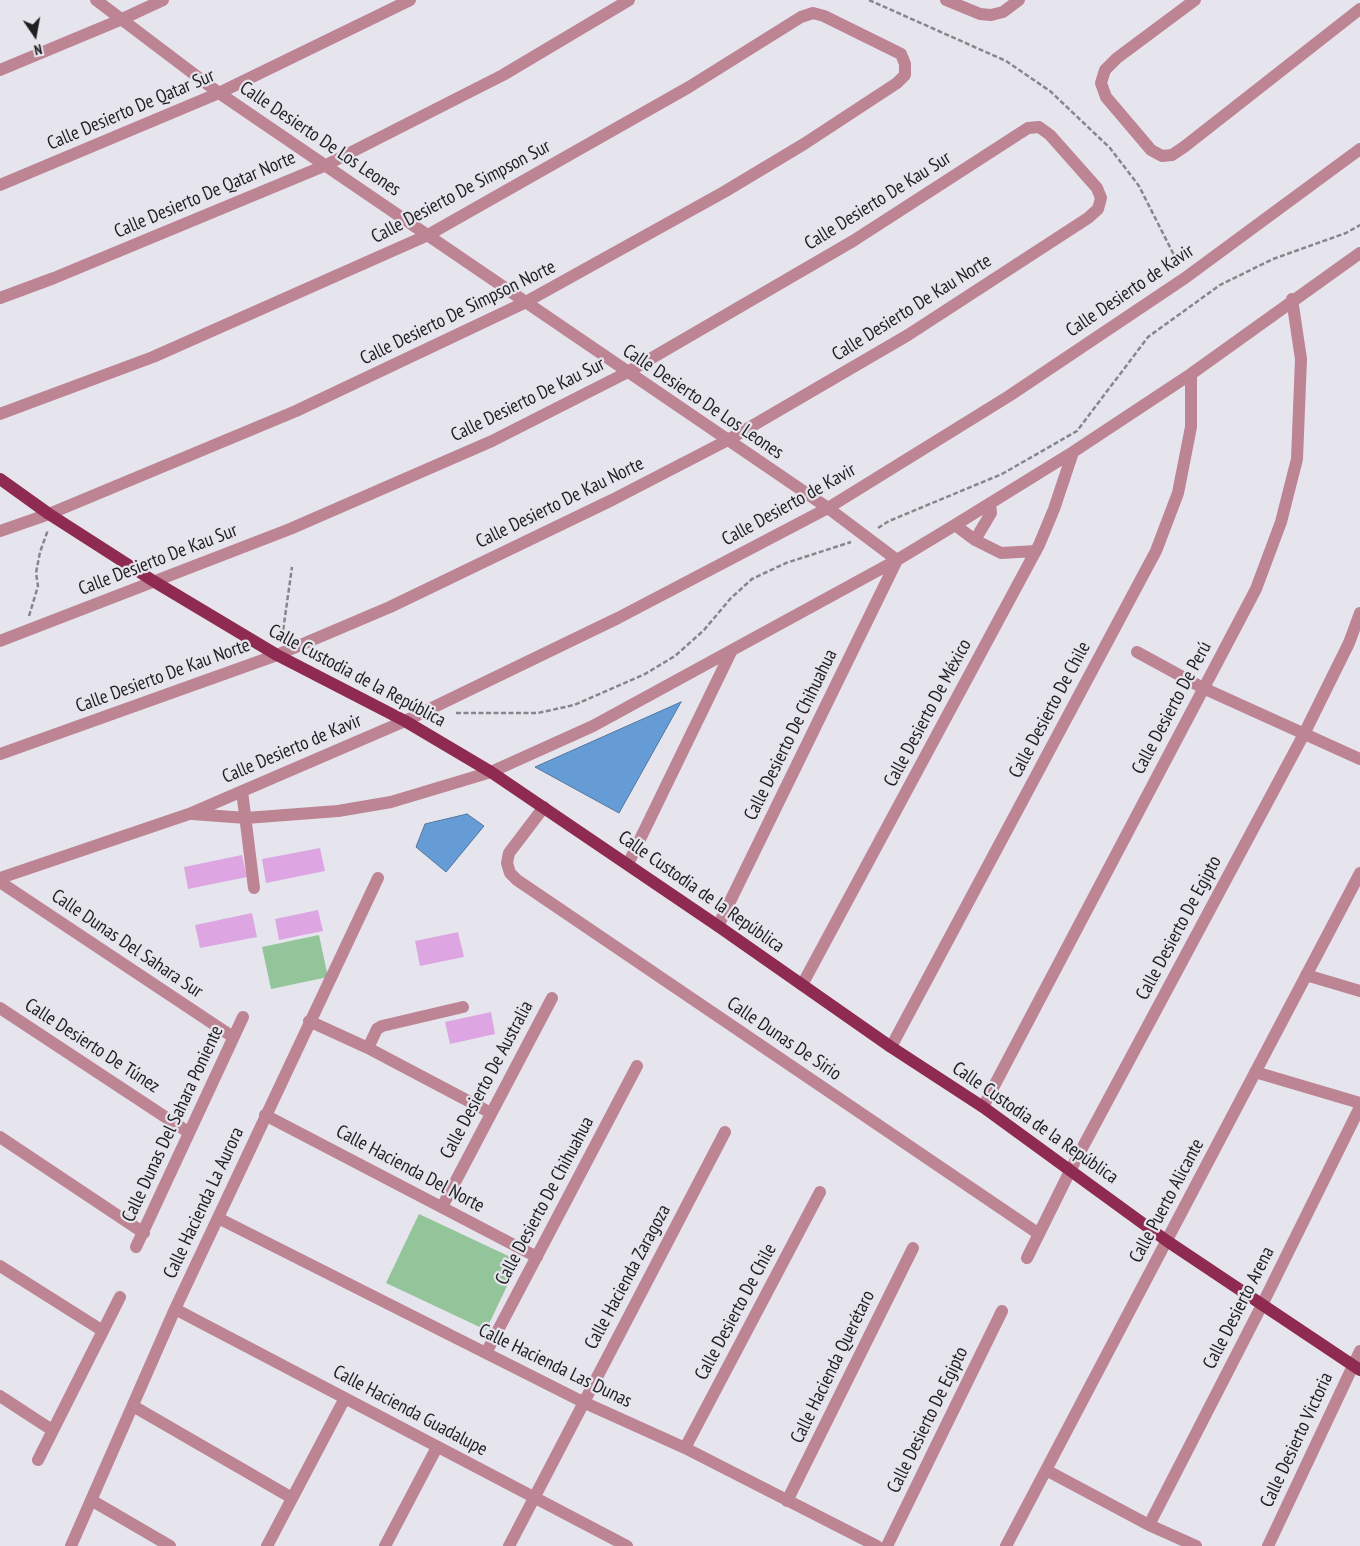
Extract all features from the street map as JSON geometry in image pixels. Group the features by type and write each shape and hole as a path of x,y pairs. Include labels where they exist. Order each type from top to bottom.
{"main road":[{"name":"Calle Custodia de la República","path":"0,479 53,517 155,582 277,655 405,721 492,772 891,1047 982,1106 1071,1169 1167,1241 1356,1368"}],"street":[{"name":"Calle Desierto De Los Leones","path":"96,0 219,93 626,373 828,508 897,560"},
{"path":"0,70 163,0"},
{"name":"Calle Desierto De Qatar Sur","path":"0,185 219,93 410,0"},
{"name":"Calle Desierto De Qatar Norte","path":"0,298 54,278 324,166 503,75 629,0"},
{"path":"946,0 980,14 991,15 1003,12 1019,0"},
{"path":"1195,0 1117,58 1105,70 1101,83 1106,97 1151,150 1162,156 1172,155 1360,9"},
{"name":"Calle Desierto De Simpson Sur","path":"0,414 153,356 428,235 672,97 801,17 813,13 824,16 901,54 906,64 905,75"},
{"name":"Calle Desierto De Simpson Norte","path":"0,531 53,517 296,411 524,303 724,192 796,149 897,83 905,75"},
{"name":"Calle Desierto De Kau Sur","path":"0,641 290,529 492,441 626,373 853,241 1028,128 1038,127 1050,135 1097,188 1100,198 1098,209"},
{"name":"Calle Desierto de Kavir","path":"0,878 189,814 405,721 618,618 828,508 1009,396 1185,278 1360,149"},
{"name":"Calle Desierto De Kau Norte","path":"0,754 277,655 390,607 498,556 728,440 908,335 1088,218 1098,209"},
{"name":"Calle Desierto de Kavir","path":"189,814 246,818 338,811 392,802 492,772 593,726 897,560 955,525 1072,452 1190,374 1360,253"},
{"name":"Calle Desierto De Perú","path":"982,1106 1256,589 1281,522 1297,459 1301,359 1292,300"},
{"name":"Calle Desierto De Chile","path":"891,1047 1156,551 1178,493 1191,427 1190,374"},
{"name":"Calle Desierto De México","path":"802,985 1036,551 1054,509 1072,452"},
{"path":"976,540 991,513 990,503"},
{"path":"955,525 976,540 1007,554 1036,551"},
{"name":"Calle Desierto De Chihuahua","path":"718,926 897,560"},
{"name":"Calle Desierto De Egipto","path":"1027,1258 1071,1169 1304,734 1349,643 1360,613"},
{"path":"628,864 731,652"},
{"path":"1137,652 1203,688 1360,759"},
{"path":"242,791 254,888"},
{"name":"Calle Dunas De Sirio","path":"544,807 509,853 507,863 510,873 1039,1234"},
{"name":"Calle Puerto Alicante","path":"1006,1546 1359,877"},
{"name":"Calle Hacienda La Aurora","path":"71,1546 175,1310 309,1021 378,878"},
{"name":"Calle Dunas Del Sahara Sur","path":"0,882 234,1036"},
{"path":"1306,975 1360,991"},
{"name":"Calle Desierto De Australia","path":"442,1207 552,998"},
{"path":"368,1048 377,1029 382,1026 463,1007"},
{"name":"Calle Desierto De Túnez","path":"0,1008 188,1132"},
{"name":"Calle Dunas Del Sahara Poniente","path":"136,1247 243,1017"},
{"path":"309,1021 368,1048 491,1113"},
{"name":"Calle Desierto De Chihuahua","path":"486,1353 637,1066"},
{"path":"1255,1072 1360,1103"},
{"name":"Calle Desierto Arena","path":"1149,1525 1262,1305 1360,1107"},
{"name":"Calle Hacienda Del Norte","path":"265,1115 537,1257"},
{"name":"Calle Hacienda Zaragoza","path":"509,1546 725,1132"},
{"path":"0,1137 144,1233"},
{"name":"Calle Desierto De Chile","path":"685,1448 820,1192"},
{"name":"Calle Hacienda Las Dunas","path":"218,1218 583,1402 685,1448 876,1546"},
{"name":"Calle Hacienda Querétaro","path":"787,1501 913,1248"},
{"path":"0,1266 103,1331"},
{"path":"38,1460 120,1297"},
{"name":"Calle Hacienda Guadalupe","path":"175,1310 627,1546"},
{"name":"Calle Desierto De Egipto","path":"887,1546 1002,1311"},
{"name":"Calle Desierto Victoria","path":"1268,1546 1356,1368 1360,1351"},
{"path":"0,1396 52,1430"},
{"path":"267,1546 345,1398"},
{"path":"133,1406 292,1498"},
{"path":"385,1546 437,1447"},
{"path":"1046,1470 1149,1525 1196,1546"},
{"path":"91,1500 170,1546"}],"path":[{"path":"455,713 538,713 574,705 645,674 675,656 704,630 731,598 752,579 786,563 865,537 889,521 1002,474 1077,431 1148,337 1220,285 1273,259 1346,233 1360,226"},
{"path":"30,630 29,616 38,586 36,574 40,552 45,534 53,517"},
{"path":"292,567 283,631 292,648"}],"green space":[{"path":"319,935 328,977 271,989 262,947"},
{"path":"419,1214 519,1261 486,1330 386,1283"}],"water":[{"path":"681,702 619,813 535,767"},
{"path":"467,814 484,826 446,872 416,847 425,824"}],"building":[{"path":"320,848 325,871 266,883 262,859"},
{"path":"242,855 247,877 188,889 184,867"},
{"path":"318,910 323,931 279,940 275,919"},
{"path":"252,913 257,937 200,948 195,925"},
{"path":"458,932 464,957 420,966 415,941"},
{"path":"491,1012 495,1034 450,1044 445,1022"}]}
